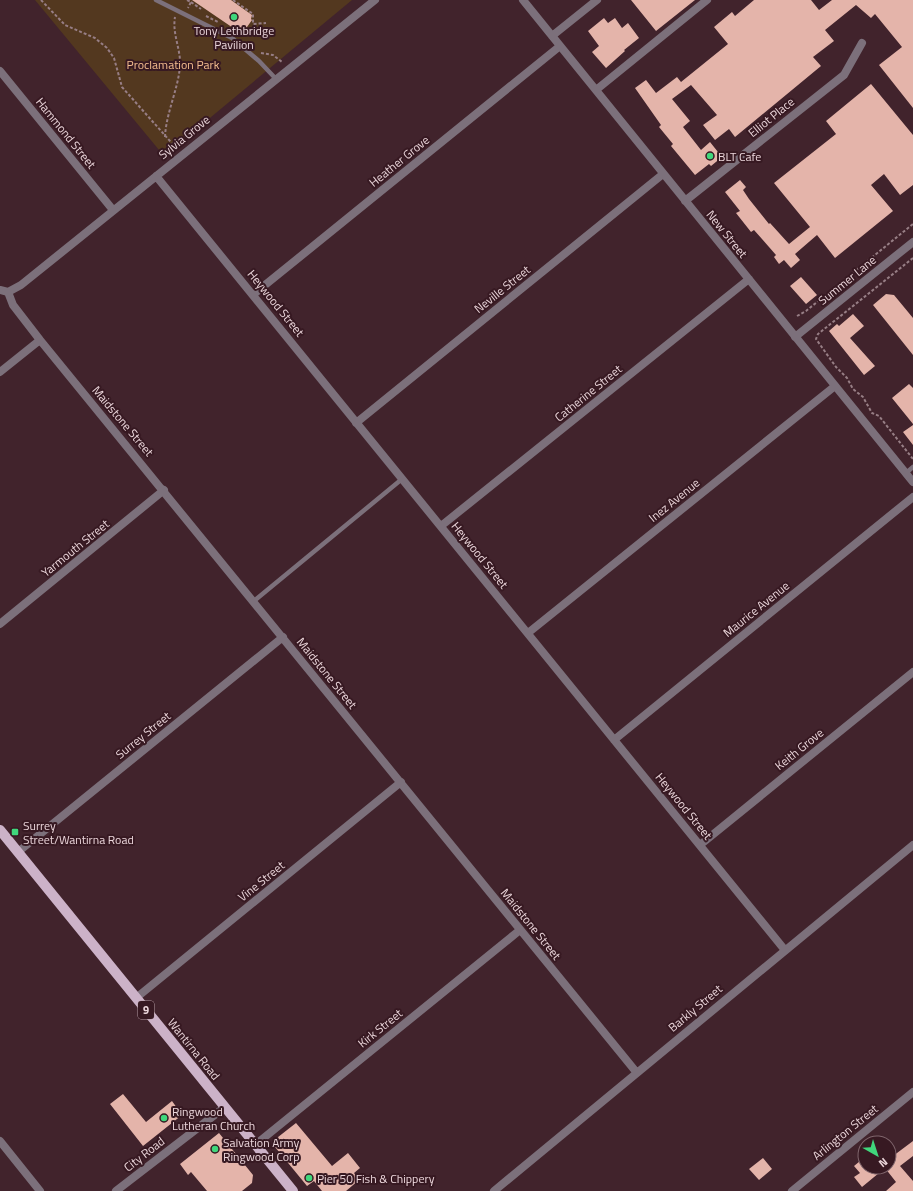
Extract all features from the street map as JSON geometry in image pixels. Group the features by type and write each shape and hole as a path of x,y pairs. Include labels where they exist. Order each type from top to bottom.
{"main road":[{"name":"Wantirna Road","path":"0,830 292,1191"}],"street":[{"name":"Sylvia Grove","path":"8,292 22,285 182,154 375,0"},
{"name":"New Street","path":"523,0 913,482"},
{"path":"552,36 597,0"},
{"path":"596,90 707,0"},
{"name":"Elliot Place","path":"685,201 844,75 862,43"},
{"name":"Heather Grove","path":"254,294 560,46"},
{"name":"Hammond Street","path":"0,71 113,210"},
{"name":"Neville Street","path":"356,423 663,174"},
{"name":"Heywood Street","path":"156,176 254,294 356,423 784,949"},
{"name":"Summer Lane","path":"795,337 913,242"},
{"name":"Catherine Street","path":"441,526 749,280"},
{"path":"0,290 8,292"},
{"name":"Maidstone Street","path":"8,292 13,305 40,340 164,490 637,1073"},
{"path":"0,372 40,340"},
{"name":"Inez Avenue","path":"528,633 835,386"},
{"name":"Yarmouth Street","path":"0,624 164,490"},
{"name":"Maurice Avenue","path":"614,740 913,497"},
{"name":"Surrey Street","path":"18,852 283,637"},
{"name":"Keith Grove","path":"700,845 913,672"},
{"name":"Vine Street","path":"136,998 401,782"},
{"name":"Barkly Street","path":"494,1191 784,949 913,845"},
{"name":"Kirk Street","path":"255,1145 520,930"},
{"name":"Arlington Street","path":"792,1191 913,1092"},
{"name":"City Road","path":"116,1191 224,1107"},
{"path":"0,1141 40,1191"}],"lane":[{"path":"156,0 232,38 259,61 276,79"},
{"path":"906,473 913,467"},
{"path":"254,601 402,479"}],"path":[{"path":"41,0 65,25 95,38 107,48 114,58 122,87 165,137 182,154"},
{"path":"187,0 201,9"},
{"path":"234,0 253,14 253,24"},
{"path":"188,8 191,2"},
{"path":"165,137 180,74 180,60 174,30 176,10"},
{"path":"250,24 266,23"},
{"path":"797,316 806,311 913,224"},
{"path":"913,258 818,334 816,339 836,368 847,378 852,389 863,397 872,413 879,416 913,458"}],"green space":[{"name":"Proclamation Park","path":"35,0 352,0 164,156"}],"building":[{"name":"Tony Lethbridge Pavilion","path":"192,0 231,0 252,15 252,20 242,34"},
{"path":"631,0 695,0 656,31"},
{"path":"754,0 811,0 819,10 832,0 913,0 913,108 879,65 902,47 875,14 871,18 856,5 825,30 834,41 813,57 821,66 735,137 729,129 715,140 703,125 717,115 691,85 672,99 690,121 683,127 701,150 710,142 722,157 711,166 709,164 695,175 671,146 673,144 659,127 661,125 635,88 646,80 656,93 677,77 681,82 728,44 714,27 732,12 735,16"},
{"path":"604,18 608,23 615,18 622,28 628,23 639,38 624,50 625,51 606,68 592,52 599,46 588,31"},
{"path":"871,84 913,135 913,185 900,195 884,174 871,185 893,211 835,258 817,235 795,254 800,260 791,268 784,260 779,264 774,257 776,255 754,230 751,232 736,213 740,211 725,192 740,180 746,187 743,190 749,199 769,224 770,223 789,244 810,227 774,183 836,134 826,121"},
{"path":"801,277 817,295 806,304 790,286"},
{"path":"886,294 894,295 913,318 913,355 873,305"},
{"path":"853,314 864,326 850,338 875,366 864,375 829,331 837,324 839,326"},
{"path":"909,384 913,388 913,424 892,398"},
{"path":"913,425 913,445 903,432"},
{"name":"Ringwood Lutheran Church","path":"123,1094 146,1122 172,1101 182,1115 143,1146 110,1104"},
{"path":"296,1123 332,1166 348,1153 360,1168 354,1173 359,1180 346,1191 322,1191 314,1181 307,1186 275,1147 273,1141"},
{"name":"Salvation Army Ringwood Corp","path":"219,1133 253,1175 252,1183 242,1191 207,1191 191,1172 188,1175 180,1164"},
{"path":"913,1141 913,1156 900,1166 913,1181 913,1191 886,1191 896,1182 890,1175 897,1175 897,1153"},
{"path":"763,1158 772,1169 759,1180 749,1169"},
{"path":"857,1175 877,1175 862,1187 854,1177"}],"place":[{"name":"Tony Lethbridge Pavilion","path":"234,17"},
{"name":"BLT Cafe","path":"710,156"},
{"name":"Surrey Street/Wantirna Road","path":"15,832"},
{"name":"Ringwood Lutheran Church","path":"164,1118"},
{"name":"Salvation Army Ringwood Corp","path":"215,1149"},
{"name":"Pier 50 Fish & Chippery","path":"309,1178"}]}
